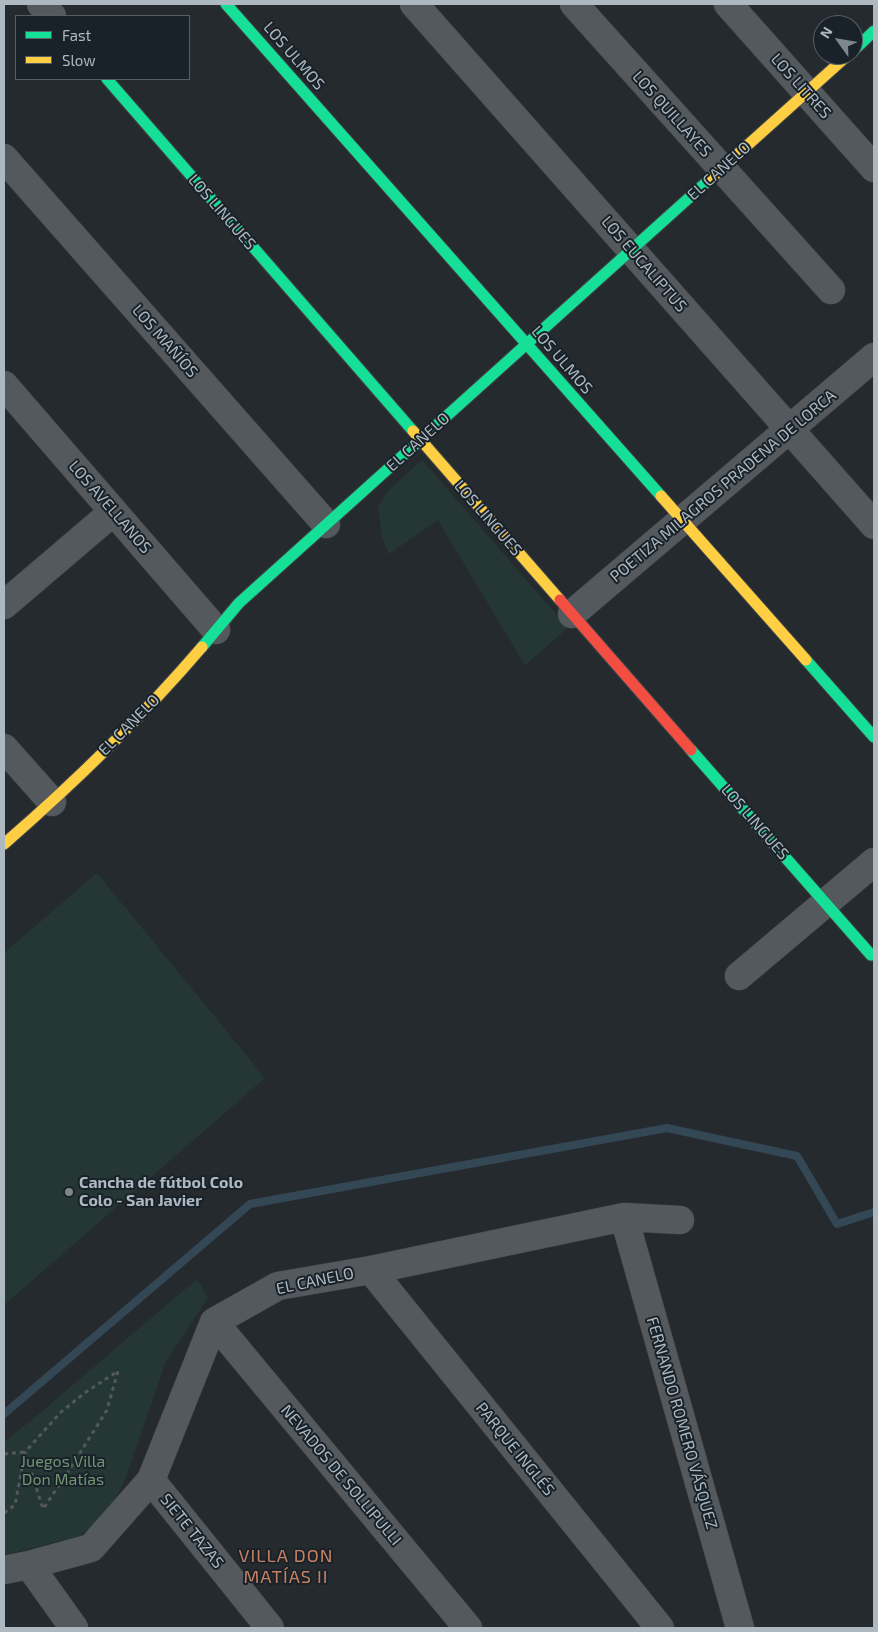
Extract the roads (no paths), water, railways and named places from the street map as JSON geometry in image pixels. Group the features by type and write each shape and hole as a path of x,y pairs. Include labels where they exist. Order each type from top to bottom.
{"street":[{"path":"42,4 51,15"},
{"name":"LOS ULMOS","path":"226,4 874,738"},
{"name":"LOS EUCALIPTUS","path":"414,4 874,525"},
{"name":"LOS QUILLAYES","path":"574,4 831,290"},
{"name":"LOS LITRES","path":"728,4 874,168"},
{"path":"863,41 874,31"},
{"name":"EL CANELO","path":"4,844 52,802 172,682 239,603 837,65"},
{"name":"LOS LINGUES","path":"108,80 871,955"},
{"name":"LOS MAÑÍOS","path":"4,158 326,524"},
{"name":"POETIZA MILAGROS PRADENA DE LORCA","path":"572,614 874,357"},
{"name":"LOS AVELLANOS","path":"7,394 216,630"},
{"path":"4,605 113,512"},
{"path":"4,748 52,802"},
{"path":"739,976 874,862"},
{"name":"EL CANELO","path":"214,1322 278,1286 371,1270 624,1217 680,1220"},
{"name":"FERNANDO ROMERO VÁSQUEZ","path":"624,1217 740,1628"},
{"name":"PARQUE INGLÉS","path":"371,1270 660,1628"},
{"path":"74,1628 16,1567 91,1548 152,1480 214,1322"},
{"name":"NEVADOS DE SOLLIPULLI","path":"214,1322 468,1628"},
{"name":"SIETE TAZAS","path":"152,1480 270,1628"}],"waterway":[{"path":"4,1414 250,1204 667,1128 797,1156 837,1224 874,1212"}],"place":[{"name":"Cancha de fútbol Colo Colo - San Javier","path":"69,1192"}],"district":[{"name":"VILLA DON MATÍAS II","path":"286,1566"}],"park label":[{"name":"Juegos Villa Don Matías","path":"63,1471"}]}
